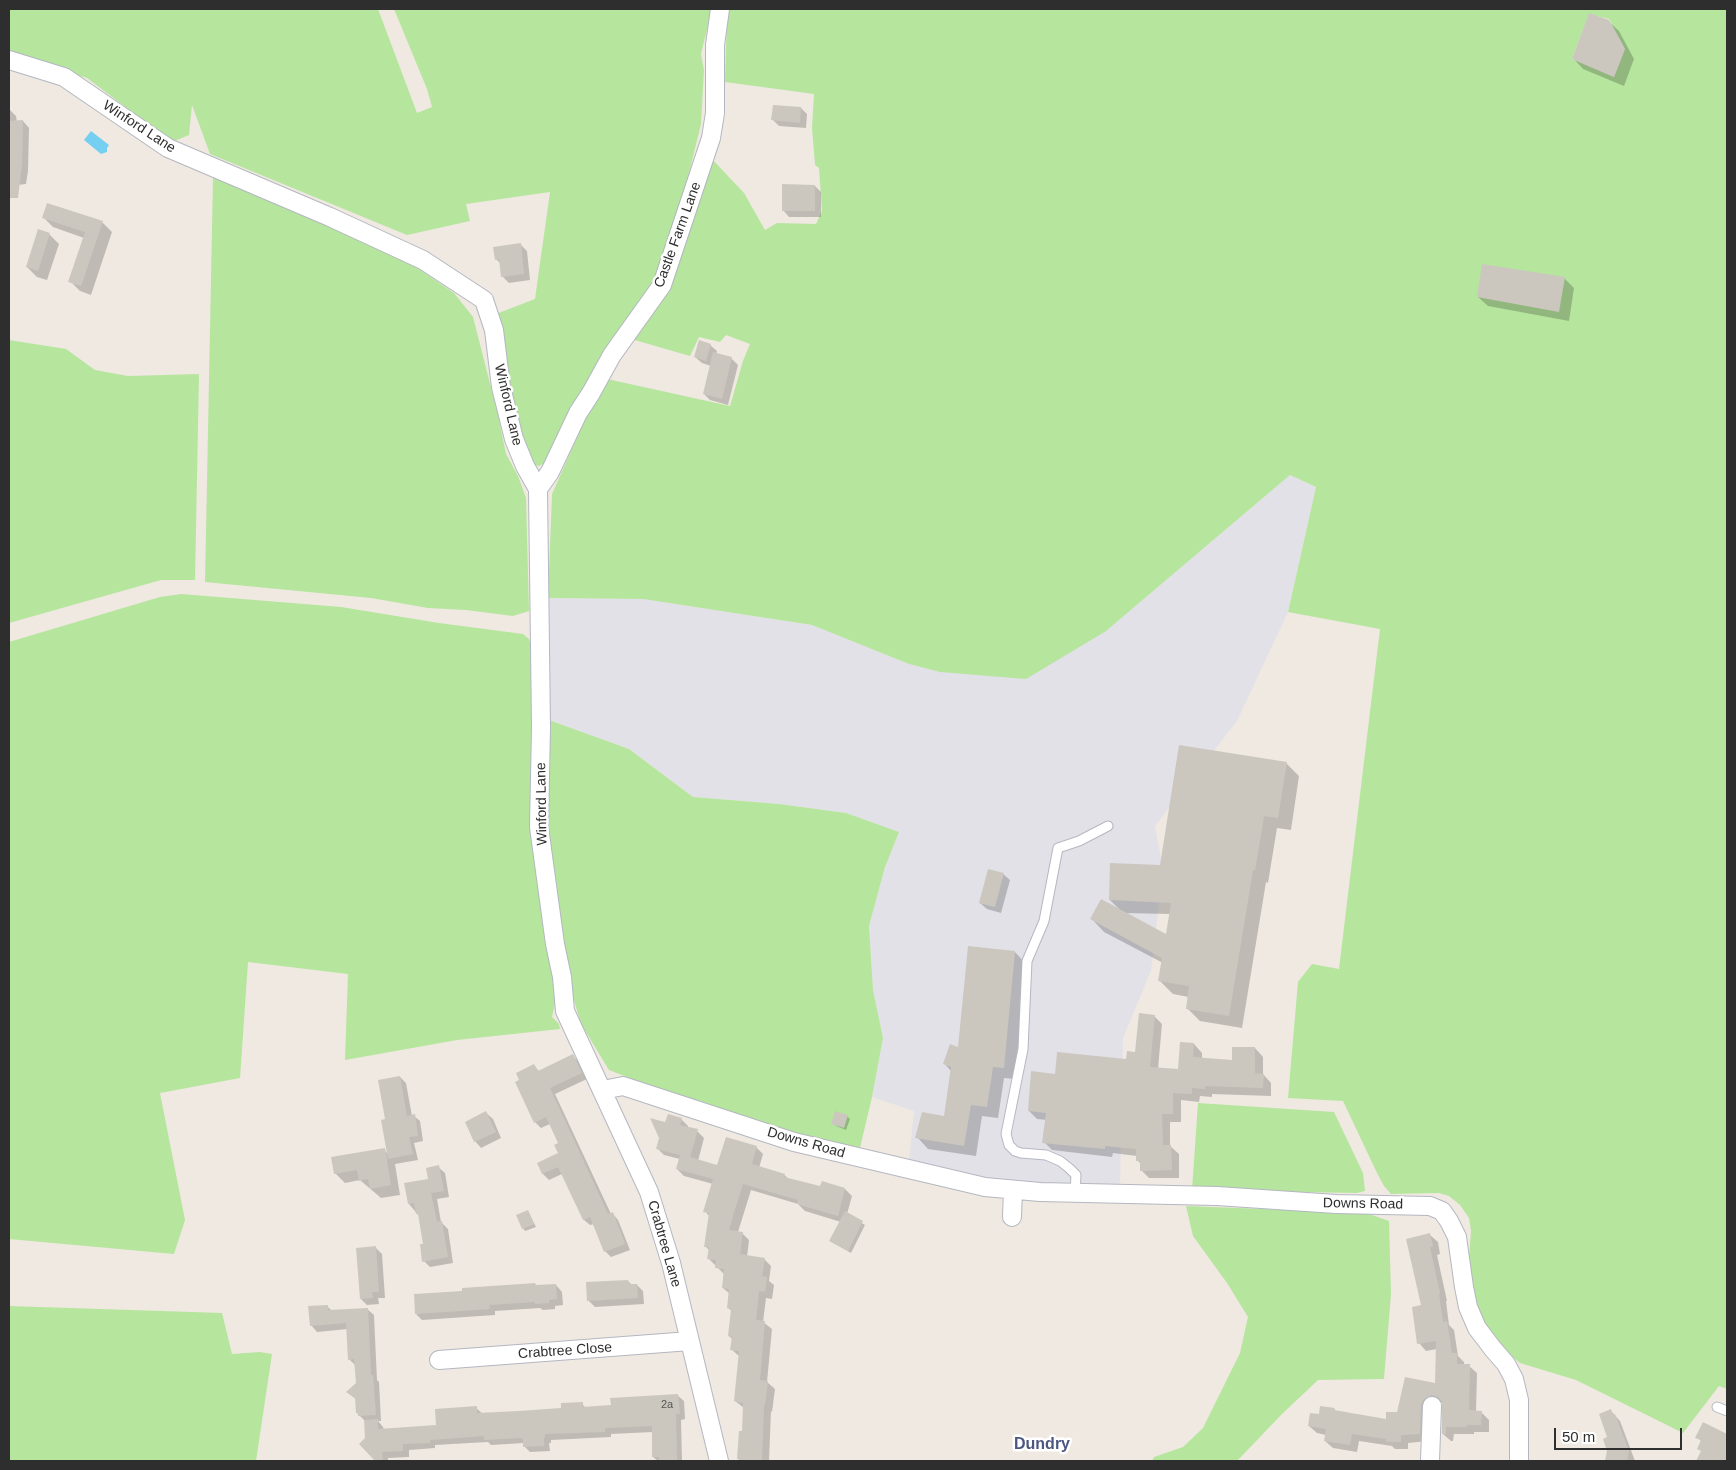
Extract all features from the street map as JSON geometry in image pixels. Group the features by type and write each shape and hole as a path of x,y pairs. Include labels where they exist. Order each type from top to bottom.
{"street":[{"name":"Castle Farm Lane","path":"538,489 550,472 578,413 612,355 662,285 711,138 715,113 715,45 720,9"},
{"name":"Winford Lane","path":"9,60 64,77 168,148 330,217 423,260 484,300 494,330 501,387 514,440 525,466 538,489 542,727 539,827 555,944 562,978 565,1011 577,1037"},
{"name":"Crabtree Lane","path":"577,1037 649,1192 671,1263 719,1461"},
{"name":"Downs Road","path":"603,1090 623,1086 794,1142 985,1187 1076,1193 1217,1196 1336,1204 1430,1206 1442,1211 1449,1220 1457,1237 1468,1307 1477,1328 1506,1364 1514,1379 1518,1400 1519,1461"},
{"path":"1012,1216 1013,1190"},
{"name":"Crabtree Close","path":"439,1360 690,1341"},
{"path":"1430,1461 1432,1406"}],"lane":[{"path":"1076,1193 1076,1175 1070,1168 1046,1155 1015,1151 1009,1145 1006,1134 1022,1049 1027,961 1044,921 1058,848 1080,841 1108,826"},
{"path":"1717,1407 1727,1411"}],"shaded area":[{"path":"1290,475 1316,487 1288,612 1237,721 1155,826 1163,869 1151,971 1123,1038 1120,1188 987,1179 909,1161 914,1111 872,1097 883,1038 873,990 869,926 885,867 899,832 846,813 779,804 693,797 629,749 549,720 548,598 643,599 812,625 909,664 940,672 1106,631"}],"green space":[{"path":"9,9 378,9 417,113 432,107 427,89 394,9 712,9 701,54 704,70 701,124 689,173 656,283 546,462 539,466 530,464 512,410 496,314 535,299 550,192 466,204 470,221 407,235 210,154 192,105 189,135 172,142 87,78 9,54"},
{"path":"729,9 1727,9 1727,1389 1719,1386 1683,1433 1576,1380 1520,1363 1505,1351 1490,1331 1475,1305 1470,1288 1469,1258 1471,1231 1469,1218 1460,1205 1449,1196 1439,1193 1391,1194 1377,1173 1343,1101 1288,1098 1298,982 1312,964 1339,969 1380,629 1288,612 1316,487 1290,475 1106,631 1026,679 940,672 909,664 812,625 643,599 548,598 552,494 592,404 607,379 730,406 750,344 726,335 720,342 699,337 690,356 631,339 663,300 711,158 744,193 765,230 777,223 816,224 822,211 819,168 815,165 812,128 814,94 725,82 727,16","holes":["1589,14 1609,19 1625,49 1614,77 1572,59"]},
{"path":"213,178 221,178 348,232 407,261 454,293 473,317 506,454 518,476 526,498 529,611 513,616 466,610 428,608 371,598 205,582"},
{"path":"9,340 66,349 95,370 128,376 199,374 195,580 161,580 9,623"},
{"path":"181,594 341,607 523,634 529,639 533,652 556,977 556,999 552,1017 559,1024 560,1029 457,1040 345,1060 348,974 248,962 240,1078 160,1093 185,1220 174,1254 9,1239 9,642 160,597"},
{"path":"549,720 629,749 693,797 779,804 846,813 899,832 885,867 869,926 873,990 883,1038 859,1152 686,1100 609,1070 581,1024 571,990 550,861 547,825"},
{"path":"1198,1103 1334,1112 1363,1173 1365,1191 1357,1193 1192,1190"},
{"path":"1186,1206 1366,1213 1389,1221 1391,1294 1384,1379 1318,1380 1237,1461 1152,1461 1154,1457 1183,1447 1203,1428 1240,1353 1248,1317 1227,1283 1193,1236"},
{"path":"9,1306 222,1313 232,1354 260,1352 272,1354 256,1461 9,1461"}],"water":[{"path":"91,131 109,145 107,152 101,154 84,140"}],"building":[{"path":"1589,13 1609,20 1625,49 1614,77 1572,59"},
{"path":"773,105 801,107 800,123 771,120"},
{"path":"23,120 22,164 18,198 9,198 9,121"},
{"path":"782,184 815,185 815,211 782,211"},
{"path":"47,203 103,221 81,286 68,282 85,232 42,218"},
{"path":"38,229 50,233 38,271 26,267"},
{"path":"521,243 524,274 501,277 499,259 495,260 493,247"},
{"path":"1482,264 1565,277 1559,312 1477,297"},
{"path":"699,340 711,344 706,361 694,357"},
{"path":"713,352 732,357 722,399 703,394"},
{"path":"1179,745 1287,762 1278,818 1264,816 1255,870 1253,870 1229,1016 1186,1009 1189,986 1158,981 1162,958 1090,919 1101,899 1166,934 1171,903 1109,900 1110,863 1160,865"},
{"path":"988,869 1004,873 995,907 979,903"},
{"path":"968,946 1015,951 1004,1068 993,1067 987,1107 971,1105 964,1146 915,1138 922,1112 944,1116 951,1067 943,1064 950,1044 958,1047"},
{"path":"1139,1013 1155,1015 1150,1067 1178,1069 1180,1042 1194,1043 1193,1057 1232,1060 1232,1047 1255,1047 1255,1073 1264,1074 1263,1088 1205,1086 1205,1089 1192,1088 1192,1094 1173,1093 1173,1114 1162,1114 1163,1145 1171,1145 1172,1170 1140,1171 1140,1161 1136,1161 1136,1149 1105,1146 1105,1149 1042,1143 1046,1113 1028,1111 1031,1071 1055,1074 1057,1052 1126,1059 1127,1051 1135,1052"},
{"path":"573,1054 582,1073 550,1088 608,1214 613,1212 625,1244 604,1252 590,1217 583,1220 558,1167 542,1174 537,1163 558,1153 554,1145 558,1143 546,1117 534,1123 515,1082 519,1080 516,1073 534,1064 538,1071"},
{"path":"400,1076 407,1116 415,1114 418,1136 409,1137 413,1154 388,1159 381,1120 385,1119 378,1080"},
{"path":"486,1111 496,1132 474,1142 465,1122"},
{"path":"835,1111 848,1115 844,1128 831,1124"},
{"path":"668,1114 682,1118 680,1125 698,1129 690,1157 717,1165 726,1137 757,1146 752,1164 785,1174 784,1177 820,1186 822,1181 845,1188 838,1216 797,1204 798,1200 743,1184 733,1216 729,1230 743,1232 740,1254 765,1258 762,1276 767,1277 765,1292 759,1291 756,1320 765,1321 760,1380 768,1381 764,1405 762,1461 740,1461 740,1459 737,1459 739,1431 742,1431 743,1403 734,1401 739,1351 730,1350 732,1337 728,1336 731,1309 727,1308 729,1289 722,1288 724,1269 715,1268 716,1260 707,1259 709,1247 704,1247 709,1213 703,1212 713,1179 676,1169 680,1155 656,1149 659,1138 650,1118 665,1122"},
{"path":"385,1148 391,1185 370,1189 368,1179 359,1181 357,1170 334,1174 331,1157"},
{"path":"439,1165 444,1191 431,1193 437,1222 442,1221 448,1257 422,1262 420,1244 423,1244 418,1214 416,1214 414,1203 408,1204 404,1183 428,1179 426,1168"},
{"path":"528,1210 534,1224 522,1229 516,1215"},
{"path":"845,1211 863,1221 848,1251 829,1241"},
{"path":"1430,1233 1433,1246 1430,1247 1440,1293 1443,1322 1447,1321 1452,1353 1457,1353 1457,1364 1470,1364 1469,1410 1482,1411 1481,1425 1446,1427 1446,1434 1442,1434 1442,1401 1432,1395 1423,1400 1421,1405 1420,1434 1401,1435 1401,1442 1386,1442 1386,1439 1352,1434 1350,1445 1324,1441 1326,1429 1308,1426 1310,1413 1319,1414 1320,1406 1386,1419 1386,1412 1397,1412 1405,1377 1435,1383 1436,1341 1417,1344 1412,1307 1421,1305 1406,1239"},
{"path":"376,1246 379,1292 372,1292 373,1298 360,1299 356,1248"},
{"path":"628,1280 629,1284 637,1284 638,1298 587,1301 586,1282"},
{"path":"535,1283 536,1285 556,1284 557,1299 549,1300 549,1303 489,1305 490,1309 415,1314 414,1294 462,1291 462,1288"},
{"path":"328,1305 328,1310 368,1308 371,1375 373,1375 376,1415 358,1416 355,1398 346,1392 356,1383 354,1359 348,1360 346,1323 310,1326 308,1306"},
{"path":"678,1394 680,1414 676,1414 677,1461 659,1461 659,1457 652,1457 652,1426 605,1428 605,1432 545,1434 544,1446 523,1447 523,1439 520,1438 484,1440 484,1436 430,1440 430,1443 403,1444 403,1451 382,1452 383,1461 375,1461 359,1444 365,1438 364,1420 378,1419 378,1429 436,1425 435,1409 477,1406 477,1413 519,1411 561,1408 561,1403 583,1402 583,1407 611,1405 610,1398"},
{"path":"1611,1409 1613,1415 1615,1414 1629,1451 1627,1461 1605,1461 1607,1451 1603,1439 1607,1437 1599,1414"},
{"path":"1703,1422 1727,1434 1727,1461 1696,1461 1701,1451 1697,1449 1701,1440 1695,1438"}],"district":[{"name":"Dundry","path":"1042,1445"}]}
